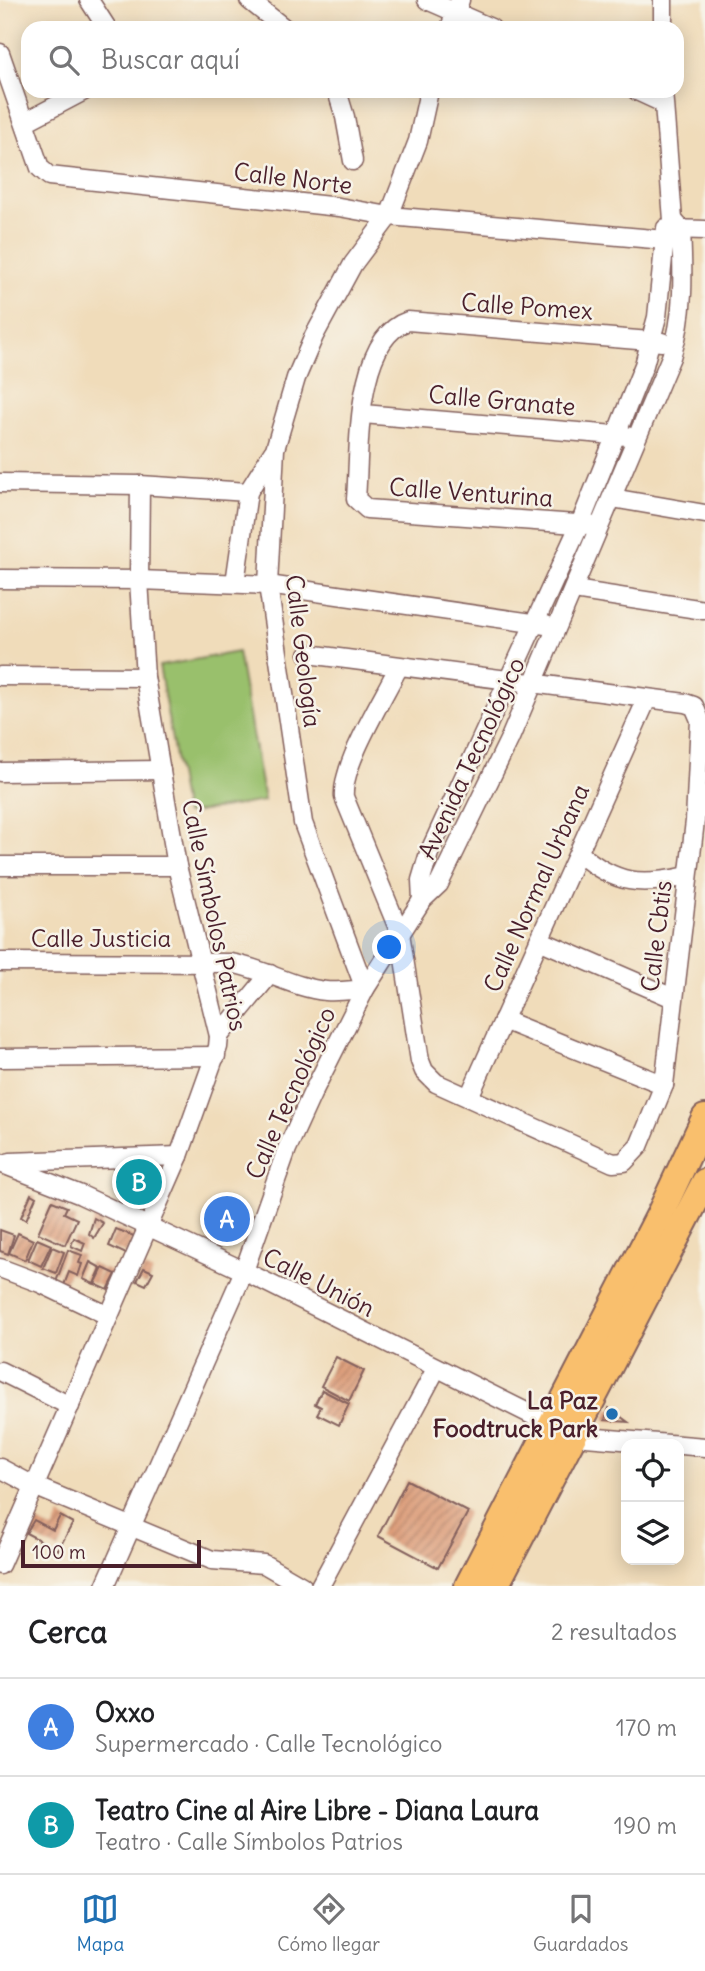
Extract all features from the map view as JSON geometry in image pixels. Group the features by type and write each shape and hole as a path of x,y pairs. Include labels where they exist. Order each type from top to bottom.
{"highway":[{"path":"495,1586 705,1118"},
{"path":"468,1586 699,1209 705,1182"}],"street":[{"path":"89,0 102,21"},
{"path":"249,0 275,21"},
{"path":"427,0 473,21"},
{"path":"662,1 663,21"},
{"name":"Calle Norte","path":"0,53 40,168 49,176 339,207 389,216 705,230"},
{"path":"25,122 71,98"},
{"path":"339,98 353,161"},
{"name":"Calle Geología","path":"365,989 303,823 268,585 275,449 296,378 314,335 353,264 389,216 414,152 427,98"},
{"name":"Avenida Tecnológico","path":"422,900 439,884 450,864 534,684 675,345 682,306 671,229 663,98"},
{"name":"Avenida Tecnológico","path":"422,900 421,880 429,853 580,524 652,340 671,229"},
{"name":"Calle Pomex","path":"363,414 365,379 372,361 390,330 408,321 652,340 675,345"},
{"name":"Calle Granate","path":"363,414 617,434 638,438"},
{"name":"Calle Venturina","path":"363,414 356,499 367,509 601,527"},
{"path":"235,583 248,492 275,449"},
{"path":"0,483 140,485 248,492"},
{"name":"Calle Símbolos Patrios","path":"0,1565 4,1547 70,1406 179,1156 216,1056 219,1037 177,866 145,677 139,579 140,485"},
{"path":"612,498 705,514"},
{"path":"0,579 139,579 268,585 557,627"},
{"path":"573,590 704,610"},
{"path":"308,654 647,699"},
{"path":"399,666 350,764 343,788 344,797 400,933 420,1061 436,1083 469,1097"},
{"path":"0,676 145,677"},
{"name":"Calle Cbtis","path":"469,1097 613,1163 624,1162 639,1146 664,1085 699,768 700,720 694,706 647,699"},
{"name":"Calle Normal Urbana","path":"469,1097 647,699"},
{"path":"0,772 161,771"},
{"path":"579,853 596,868 620,879 658,883 688,876"},
{"path":"0,866 177,866"},
{"name":"Calle Tecnológico","path":"105,1586 244,1271 287,1149 365,989 422,900"},
{"path":"540,940 673,999"},
{"name":"Calle Justicia","path":"0,962 200,962 249,966 302,986 327,991 365,989"},
{"path":"219,1037 271,974"},
{"path":"503,1020 664,1085"},
{"path":"0,1058 216,1056"},
{"path":"0,1163 179,1156"},
{"name":"Calle Unión","path":"0,1163 244,1271 563,1431"},
{"path":"0,1268 40,1283 109,1316"},
{"path":"320,1586 436,1369"},
{"path":"0,1371 70,1406"},
{"path":"563,1431 705,1447"},
{"path":"0,1468 34,1486 212,1560 264,1564 302,1586"}],"green space":[{"path":"238,652 264,801 185,814 159,666"}],"building":[{"path":"31,1194 36,1197 26,1220 21,1217"},
{"path":"52,1201 67,1207 64,1213 77,1219 65,1245 38,1233"},
{"path":"214,1201 248,1215 239,1238 206,1223"},
{"path":"94,1218 103,1223 94,1238 89,1234"},
{"path":"116,1229 134,1236 126,1254 109,1246"},
{"path":"0,1230 14,1235 8,1254 0,1251"},
{"path":"18,1233 33,1240 25,1260 9,1253"},
{"path":"74,1238 85,1243 82,1251 71,1246"},
{"path":"37,1239 51,1245 41,1266 28,1260"},
{"path":"52,1247 64,1252 56,1273 43,1268"},
{"path":"68,1250 82,1255 79,1263 82,1264 78,1276 69,1272 64,1285 56,1282"},
{"path":"90,1262 101,1268 94,1284 83,1279"},
{"path":"103,1268 116,1274 108,1290 95,1284"},
{"path":"144,1268 153,1272 146,1285 137,1281"},
{"path":"336,1357 364,1371 349,1401 321,1386"},
{"path":"322,1390 349,1404 339,1425 317,1414 321,1407 315,1404"},
{"name":"La Paz Foodtruck Park","path":"609,1408 628,1422 605,1420"},
{"path":"407,1480 468,1512 438,1568 378,1536"},
{"path":"60,1516 73,1523 58,1550 26,1533 34,1520 53,1530"}],"place":[{"name":"Teatro Cine al Aire Libre - Diana Laura","path":"139,1182"},
{"name":"Oxxo","path":"227,1219"},
{"name":"La Paz Foodtruck Park","path":"612,1414"}]}
